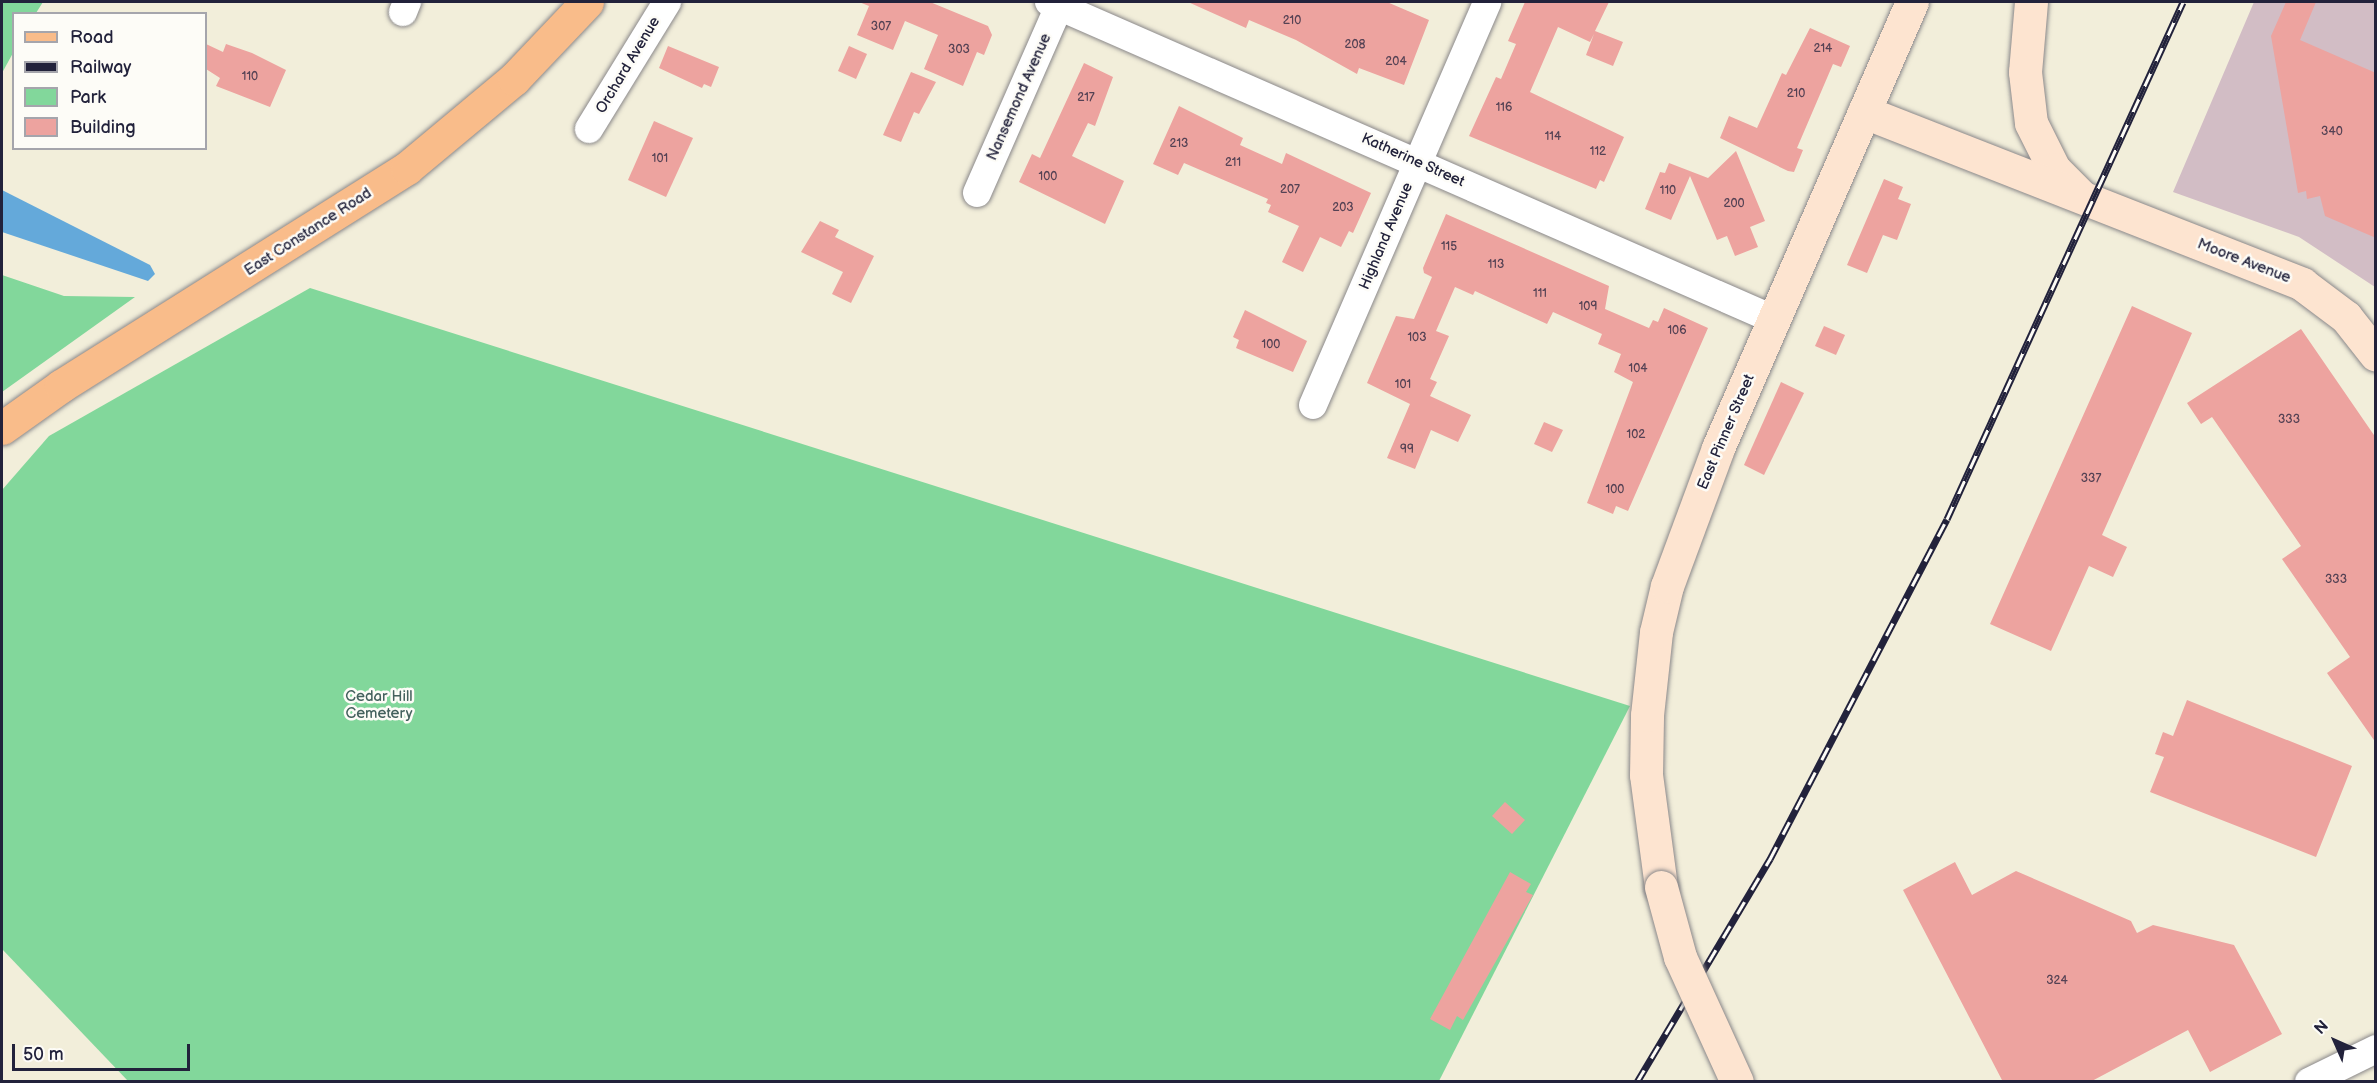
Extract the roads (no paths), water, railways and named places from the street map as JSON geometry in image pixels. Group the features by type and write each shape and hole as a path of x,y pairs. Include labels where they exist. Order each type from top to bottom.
{"main road":[{"name":"East Constance Road","path":"2,428 61,386 406,168 514,79 587,2"},
{"name":"East Pinner Street","path":"1737,1082 1680,957 1661,887 1646,775 1647,715 1656,632 1677,552 1912,2"},
{"name":"Moore Avenue","path":"2031,2 2025,72 2031,123 2054,169 2089,203"},
{"name":"Moore Avenue","path":"1864,112 2089,203 2302,284 2346,317 2376,355"}],"street":[{"name":"Orchard Avenue","path":"589,129 667,2"},
{"name":"Highland Avenue","path":"1313,405 1487,2"},
{"name":"Katherine Street","path":"1056,3 1775,320"},
{"name":"Nansemond Avenue","path":"977,193 1056,3"},
{"path":"2320,1079 2376,1049"}],"water":[{"path":"2,190 150,265 155,274 148,281 2,232"}],"railway":[{"path":"1637,1082 1770,859 1947,519 2183,2"}],"park label":[{"name":"Cedar Hill Cemetery","path":"379,704"}]}
